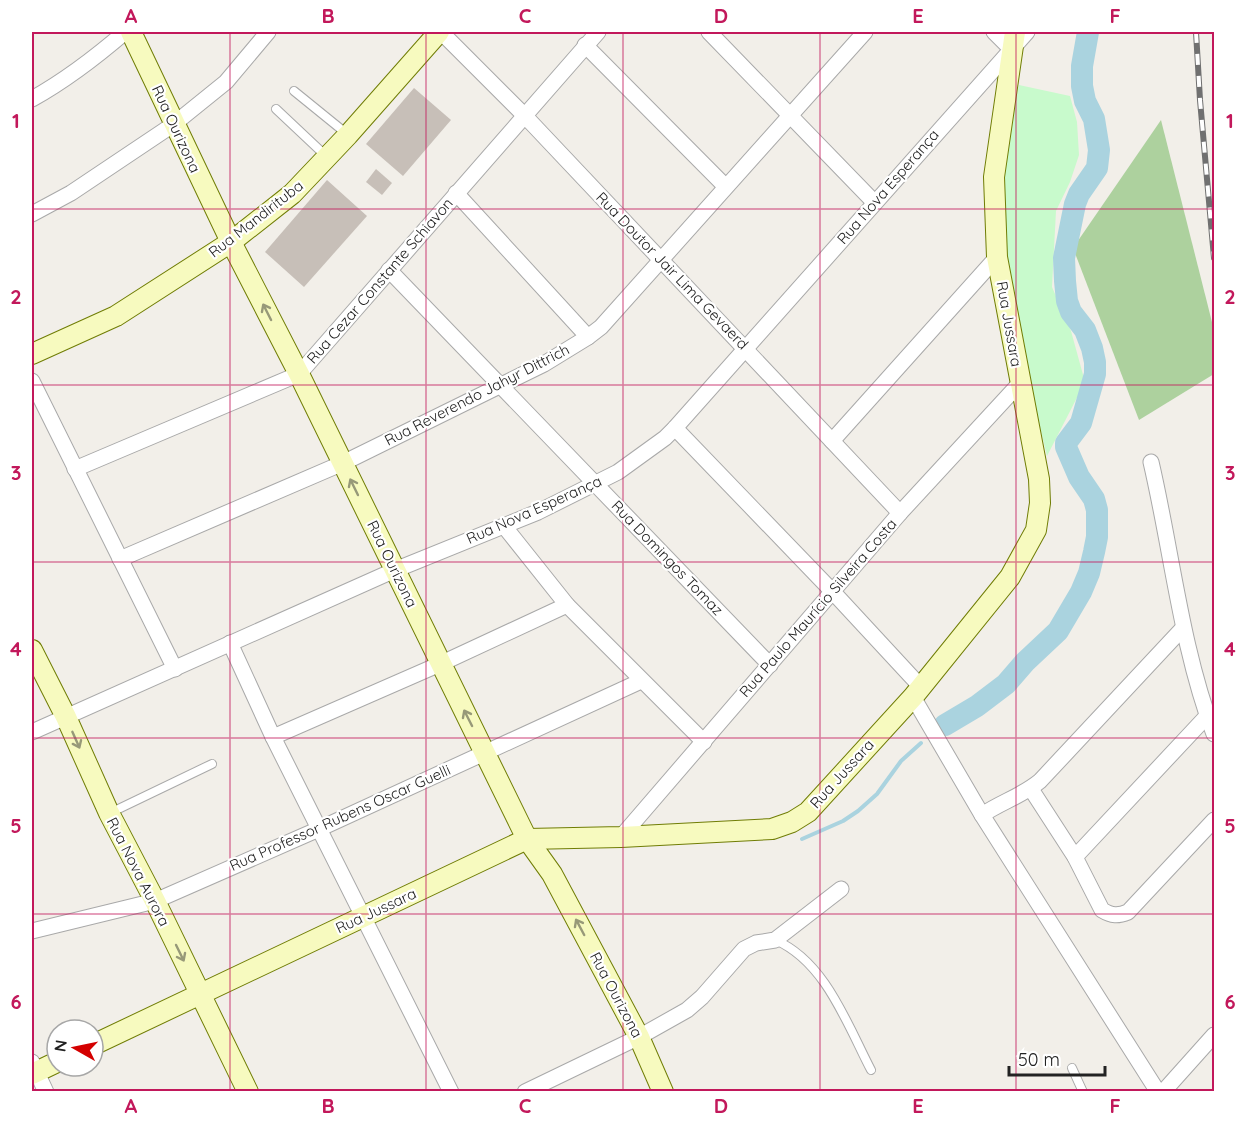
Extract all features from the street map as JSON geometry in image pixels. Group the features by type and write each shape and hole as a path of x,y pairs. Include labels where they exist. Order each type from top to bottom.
{"street":[{"path":"32,99 88,64 125,32"},
{"name":"Rua Ourizona","path":"131,32 231,242 299,374 527,839 552,874 639,1037 663,1092"},
{"path":"32,214 71,193 174,124 226,82 268,32"},
{"name":"Rua Doutor Jair Lima Gevaerd","path":"440,32 524,116 900,513"},
{"name":"Rua Mandirituba","path":"32,354 116,316 231,242 292,194 328,158 440,32"},
{"name":"Rua Cezar Constante Schiavon","path":"75,470 299,374 598,32"},
{"path":"709,32 874,202"},
{"path":"994,32 1013,40"},
{"name":"Rua Nova Esperança","path":"32,732 395,570 538,512 618,472 675,428 747,350 1013,40 1027,32"},
{"name":"Rua Reverendo Jahyr Dittrich","path":"120,559 343,463 544,364 588,337 601,327 725,186 791,116 861,33"},
{"name":"Rua Jussara","path":"105,1039 527,839 621,837 772,829 792,822 808,812 917,692 1010,577 1036,530 1040,503 1039,479 997,257 994,177 1013,40"},
{"path":"585,45 725,186"},
{"path":"456,193 588,337"},
{"path":"832,441 997,257"},
{"name":"Rua Domingos Tomaz","path":"389,270 771,665"},
{"path":"32,381 175,669"},
{"name":"Rua Paulo Maurício Silveira Costa","path":"621,837 900,513 1020,383"},
{"path":"675,428 833,592 917,692 982,815 1158,1092"},
{"path":"1151,462 1183,628 1215,734"},
{"path":"504,526 567,604 704,742"},
{"path":"273,737 440,664 567,604"},
{"path":"982,815 994,806 1031,789 1183,628"},
{"path":"230,644 273,737 451,1092"},
{"name":"Rua Nova Aurora","path":"32,650 66,717 109,813 248,1092"},
{"name":"Rua Professor Rubens Oscar Guelli","path":"33,927 154,901 319,829 641,681"},
{"path":"1075,857 1208,716"},
{"path":"1031,789 1075,857 1102,910 1110,915 1128,912 1215,820"},
{"path":"525,1092 639,1037 687,1010 702,997 744,949 756,943 775,940 841,889"},
{"path":"1163,1092 1215,1035"},
{"path":"33,1069 46,1092"}],"lane":[{"path":"294,91 348,135"},
{"path":"276,110 328,158"},
{"path":"109,813 212,764"},
{"path":"775,940 791,947 815,969 828,988 871,1070"},
{"path":"1072,1068 1083,1092"}],"green space":[{"path":"1019,85 1070,96 1077,122 1079,155 1070,182 1056,211 1052,287 1071,331 1085,382 1047,456 1014,321 1004,242 1001,164"},
{"path":"1161,120 1214,330 1214,374 1139,420 1073,248"}],"building":[{"path":"414,88 451,120 403,176 366,144"},
{"path":"376,169 392,183 382,195 366,182"},
{"path":"327,180 367,216 304,287 265,252"}],"waterway":[{"path":"945,725 977,706 1006,684 1025,662 1058,631 1081,592 1094,552 1097,537 1097,510 1094,499 1079,477 1066,447 1066,443 1081,423 1095,374 1092,348 1085,330 1071,312 1067,301 1064,258 1075,204 1079,194 1097,168 1099,150 1094,119 1085,101 1082,86 1082,66 1088,32"},
{"path":"802,839 843,821 858,811 877,794 901,761 921,743"}],"railway":[{"path":"1196,32 1214,258"}]}
